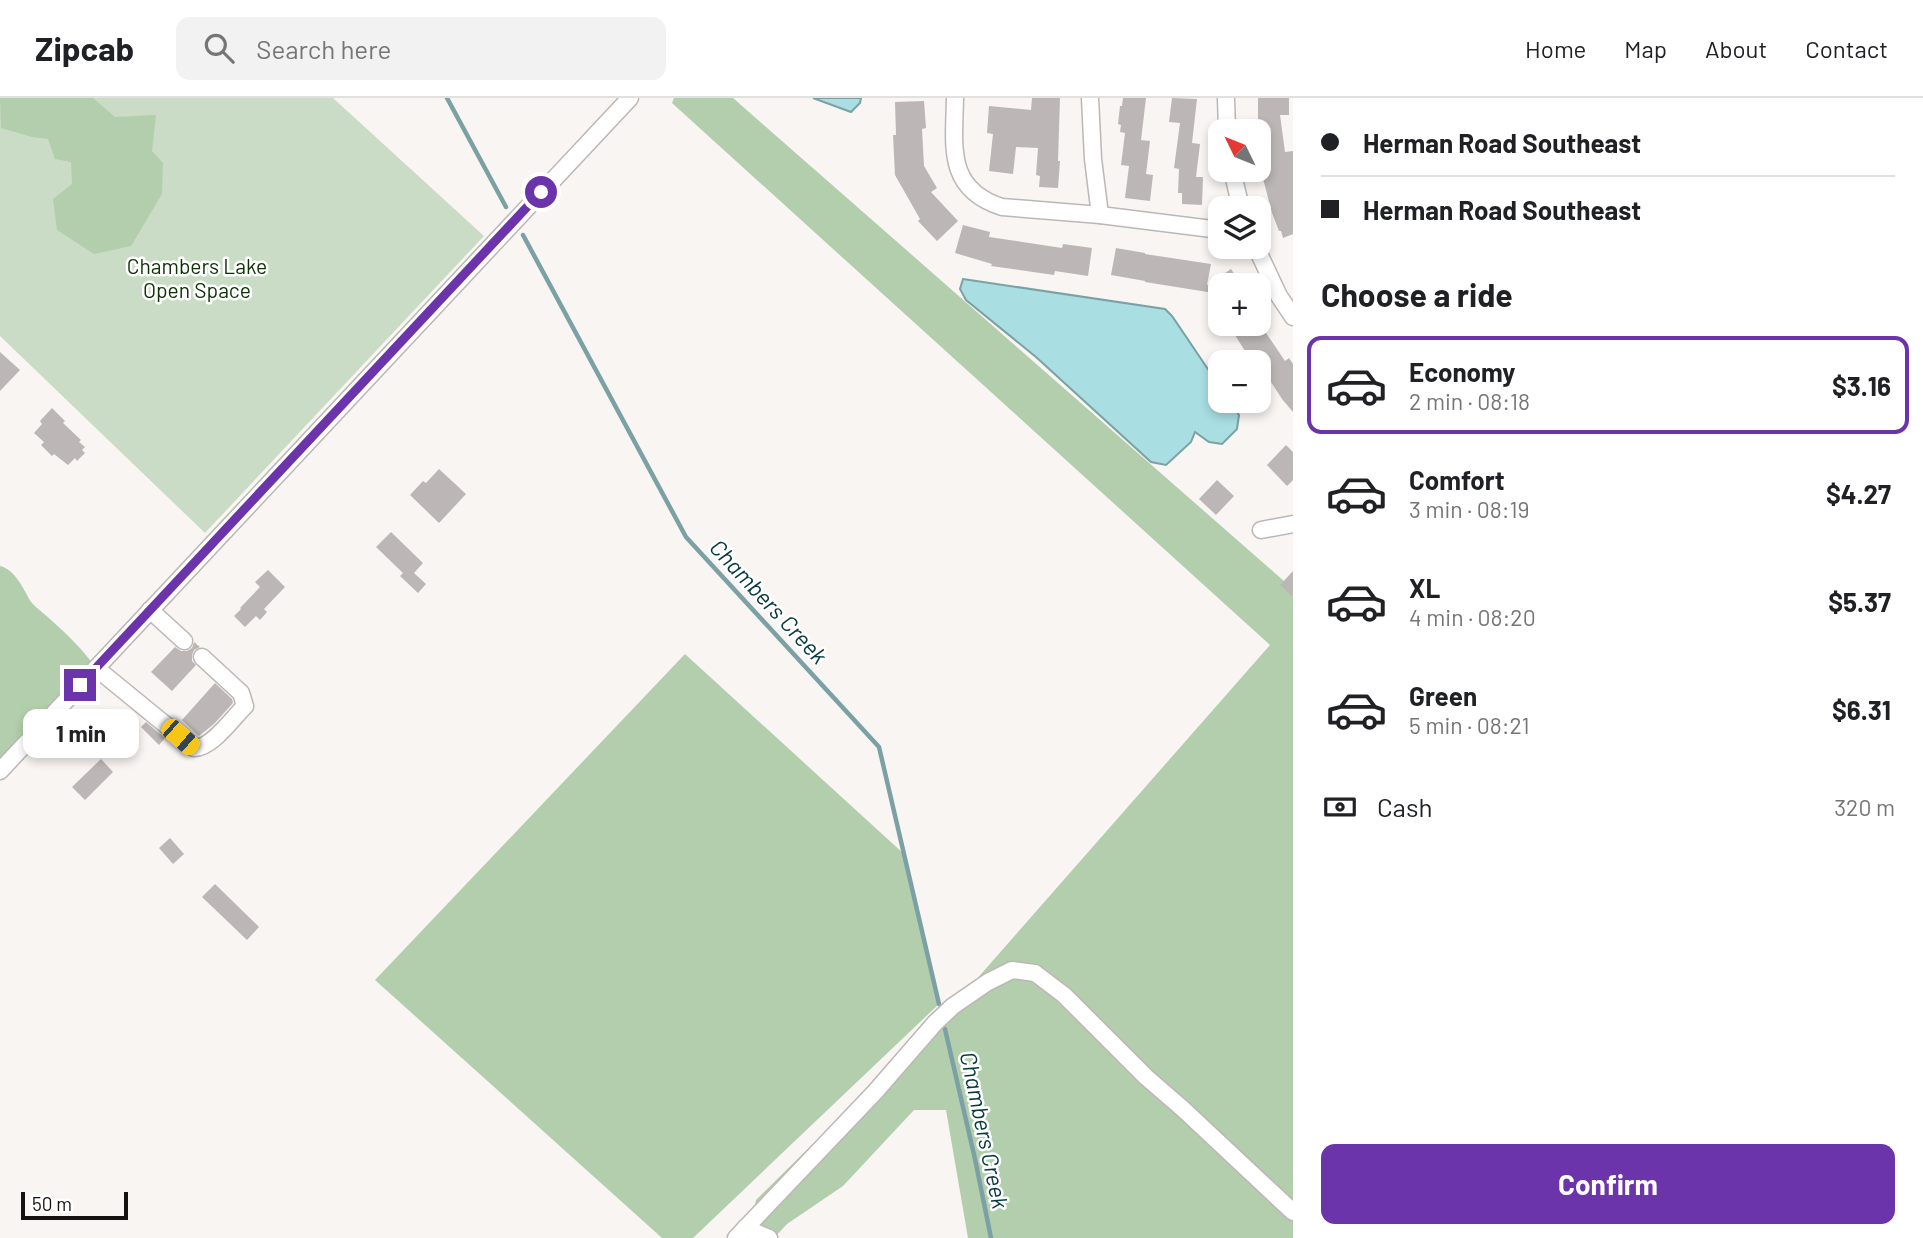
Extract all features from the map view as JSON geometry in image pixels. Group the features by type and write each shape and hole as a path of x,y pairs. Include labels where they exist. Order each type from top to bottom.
{"street":[{"path":"0,771 630,98"},
{"path":"955,98 957,161 962,180 975,195 989,203 1002,207 1100,215 1208,228"},
{"path":"1090,98 1093,159 1100,215"},
{"path":"1226,98 1227,119"},
{"path":"1262,259 1279,296 1293,317"},
{"path":"1261,530 1293,524"},
{"path":"150,610 184,641"},
{"path":"96,668 194,748 200,748 211,742 245,706 241,693 202,657"},
{"path":"739,1234 874,1092 935,1023 953,1006 988,982 1012,970 1035,973 1064,995 1146,1077 1184,1109 1293,1213"},
{"path":"739,1234 769,1238"}],"green space":[{"name":"Chambers Lake Open Space","path":"0,98 333,98 484,236 205,533 0,336"},
{"path":"0,98 93,98 115,117 156,115 152,151 163,163 162,194 131,246 94,254 57,230 53,199 72,184 71,162 55,159 48,139 1,128"},
{"path":"674,98 733,98 1293,589 1293,1238 968,1238 946,1110 914,1110 843,1186 787,1224 774,1238 749,1238 756,1200 953,1006 1270,645 672,103"},
{"path":"0,566 15,576 31,602 69,637 96,668 0,772"},
{"path":"685,654 904,854 939,1004 693,1238 662,1238 375,980"}],"water":[{"path":"813,98 861,98 851,112"},
{"path":"963,279 1165,309 1208,369 1208,413 1238,413 1237,429 1222,444 1209,442 1195,432 1191,442 1166,465 1151,462 1036,357 966,300 960,289"}],"building":[{"path":"1032,98 1060,98 1058,188 1039,187 1040,176 1036,175 1038,148 1016,147 1013,174 989,171 993,134 987,133 989,106 1031,110"},
{"path":"1123,98 1146,98 1141,140 1150,141 1146,174 1153,175 1150,201 1125,198 1129,166 1121,165 1125,133 1120,132 1121,125 1118,124"},
{"path":"1172,98 1197,99 1192,143 1200,144 1196,177 1203,177 1202,205 1182,204 1182,193 1178,193 1179,169 1174,168 1180,123 1169,122"},
{"path":"1258,98 1289,98 1289,115 1280,115 1285,152 1293,151 1293,234 1283,238 1272,213 1271,196 1268,196 1264,182 1271,182 1271,119 1258,119"},
{"path":"924,101 924,166 937,188 931,192 958,221 937,241 918,221 920,219 895,175 895,102"},
{"path":"963,225 990,232 989,237 1062,248 1063,244 1092,248 1088,276 1055,271 1054,275 991,266 992,264 955,253"},
{"path":"1116,248 1211,264 1208,292 1111,275"},
{"path":"1236,336 1268,336 1285,361 1289,358 1293,364 1293,412 1271,382 1271,350 1244,350"},
{"path":"0,352 20,370 0,391"},
{"path":"52,408 85,447 82,450 85,453 68,465 54,454 52,456 41,445 44,442 34,433 42,424 40,421"},
{"path":"1286,445 1293,452 1293,480 1287,486 1267,465"},
{"path":"439,469 466,494 439,523 410,495"},
{"path":"1217,480 1234,496 1216,515 1199,499"},
{"path":"391,532 423,563 414,573 426,584 418,593 400,576 403,573 376,547"},
{"path":"268,570 285,587 264,609 267,612 260,620 256,616 245,627 234,616 260,587 255,582"},
{"path":"1293,571 1293,597 1280,585"},
{"path":"194,642 200,647 194,650 192,655 192,661 196,665 172,691 151,672 175,647 187,651 192,648"},
{"path":"215,683 233,703 199,736 182,720"},
{"path":"146,722 165,738 159,745 141,727"},
{"path":"101,759 113,772 85,800 72,787"},
{"path":"170,838 184,854 173,864 159,848"},
{"path":"215,884 259,927 247,940 202,897"}],"waterway":[{"name":"Chambers Creek","path":"447,98 506,207"},
{"name":"Chambers Creek","path":"523,235 686,537 879,747 939,1004"},
{"name":"Chambers Creek","path":"945,1029 991,1238"}],"route":[{"path":"80,685 541,192"}]}
